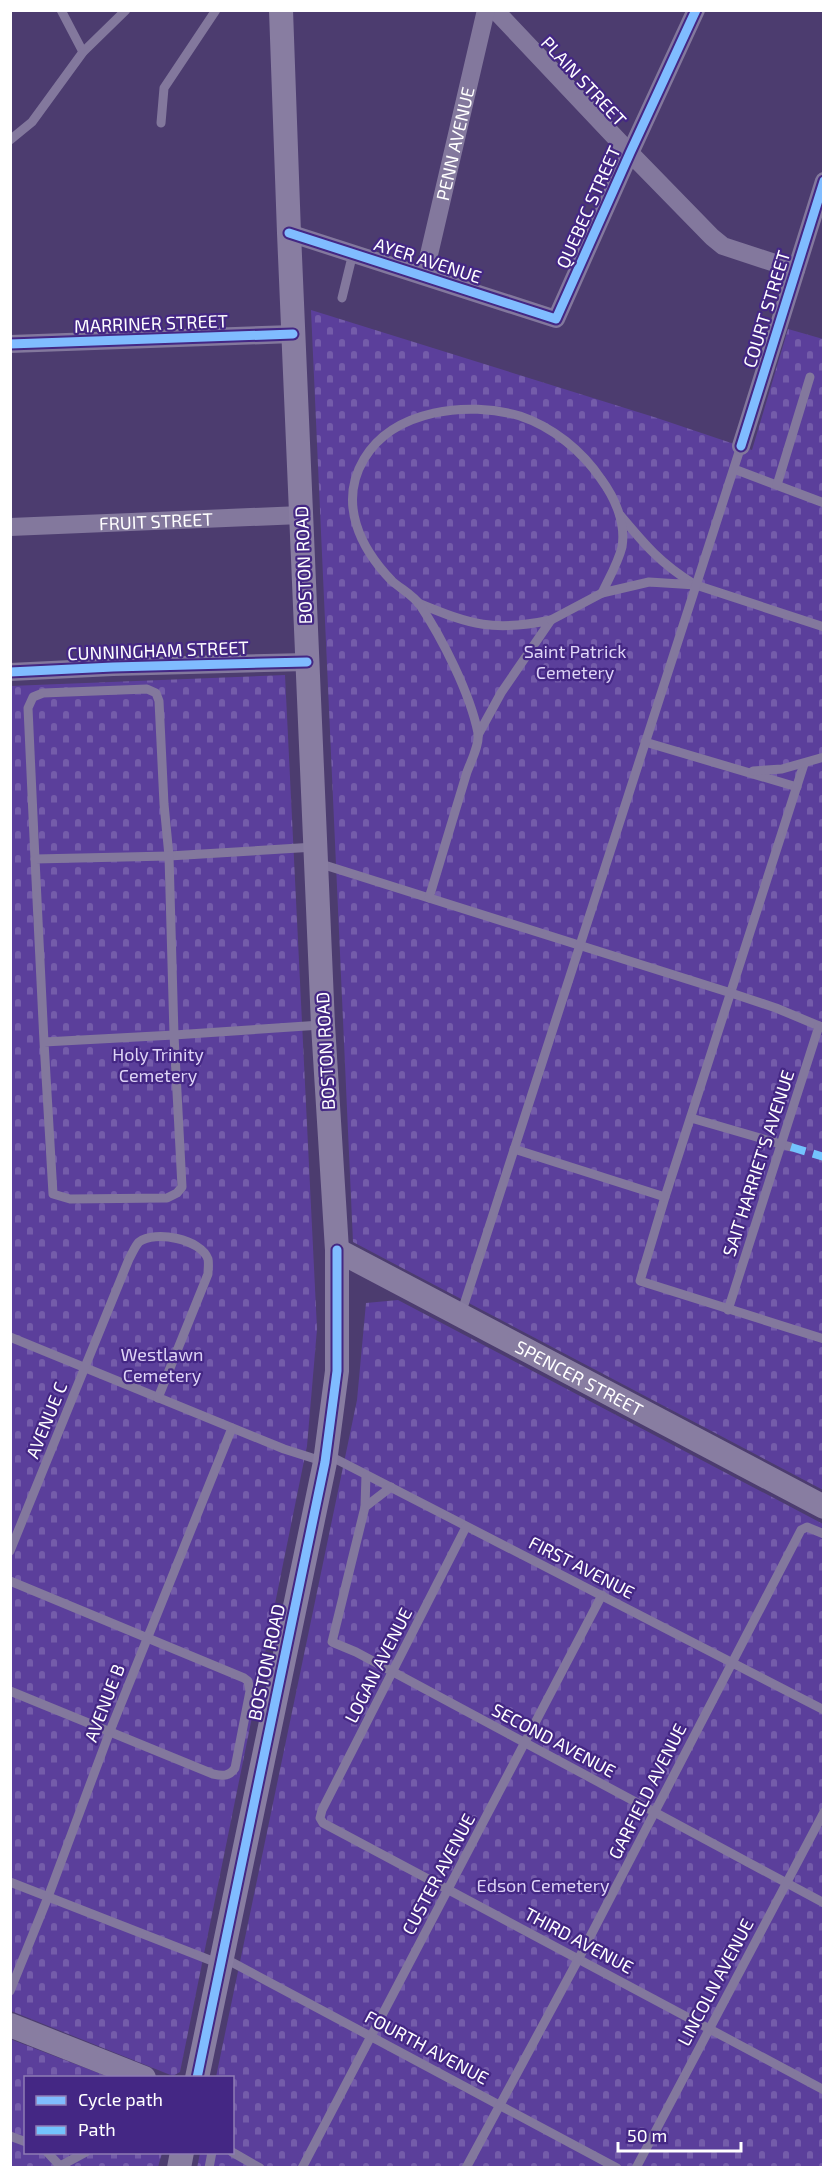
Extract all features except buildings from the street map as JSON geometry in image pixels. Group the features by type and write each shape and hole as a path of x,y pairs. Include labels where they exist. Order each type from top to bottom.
{"main road":[{"name":"BOSTON ROAD","path":"198,2076 325,1458 337,1371 337,1250 323,1025 281,10"},
{"name":"SPENCER STREET","path":"337,1250 824,1507"},
{"path":"10,2025 139,2076"}],"street":[{"name":"PENN AVENUE","path":"424,276 486,10"},
{"name":"PLAIN STREET","path":"495,10 630,153 723,246 796,270"},
{"name":"QUEBEC STREET","path":"556,319 696,10"},
{"name":"COURT STREET","path":"741,446 824,182"},
{"name":"AYER AVENUE","path":"289,233 556,319"},
{"name":"MARRINER STREET","path":"10,344 293,334"},
{"name":"FRUIT STREET","path":"10,526 301,515"},
{"name":"CUNNINGHAM STREET","path":"10,672 113,666 307,662"}],"lane":[{"path":"61,10 83,52"},
{"path":"10,140 32,122 83,52 126,10"},
{"path":"161,123 164,88 216,10"},
{"path":"342,298 352,253"},
{"path":"777,484 810,377"},
{"path":"696,585 649,582 602,593 551,620 505,627 459,620 418,603 393,582 375,561 362,540 354,518 352,492 364,459 380,438 397,426 422,417 458,410 486,410 520,417 546,429 573,446 591,464 611,493 620,515 655,556 677,574 696,585 824,627"},
{"path":"460,1316 741,446"},
{"path":"734,469 824,503"},
{"path":"602,593 622,545 620,515"},
{"path":"418,603 448,654 465,693 478,735"},
{"path":"429,898 478,735 501,693 551,620"},
{"path":"147,690 156,693 159,701 169,856 174,1035 182,1187 177,1193 167,1198 70,1199 53,1194 35,859 28,708 33,697 43,693 147,690"},
{"path":"645,742 797,787"},
{"path":"739,770 768,771 824,758"},
{"path":"804,764 640,1281 824,1339"},
{"path":"35,859 316,855 429,898 731,993 776,1008 821,1027"},
{"path":"44,1042 323,1025"},
{"name":"SAIT HARRIET'S AVENUE","path":"728,1310 786,1146 821,1027"},
{"path":"691,1118 786,1146"},
{"path":"514,1149 665,1197"},
{"name":"AVENUE C","path":"10,1551 129,1259 138,1243 166,1235 203,1251 209,1260 208,1274 158,1398"},
{"name":"FIRST AVENUE","path":"10,1337 296,1454 325,1458 366,1475 824,1710"},
{"name":"AVENUE B","path":"10,1991 110,1731 232,1428"},
{"path":"365,1508 366,1475"},
{"path":"365,1508 391,1487"},
{"name":"SECOND AVENUE","path":"365,1508 332,1642 824,1903"},
{"name":"LOGAN AVENUE","path":"320,1818 466,1527"},
{"name":"GARFIELD AVENUE","path":"466,2168 579,1958 801,1530 807,1527 824,1534"},
{"path":"10,1581 244,1678 248,1681 250,1690 235,1768 226,1776 213,1774 10,1692"},
{"name":"CUSTER AVENUE","path":"302,2168 602,1596"},
{"name":"LINCOLN AVENUE","path":"636,2168 824,1812"},
{"name":"THIRD AVENUE","path":"320,1818 323,1823 824,2090"},
{"name":"FOURTH AVENUE","path":"10,1882 221,1960 371,2036 617,2168"},
{"path":"234,2153 260,2168"},
{"path":"49,2154 62,2166 83,2154"}],"green space":[{"name":"Saint Patrick Cemetery","path":"311,310 752,450 788,329 823,339 823,1490 353,1242"},
{"path":"285,675 317,1329 307,1446 180,2072 173,2076 11,2011 10,686"},
{"name":"Edson Cemetery","path":"398,1300 823,1524 823,2167 197,2168 200,2154 234,2154 234,2076 216,2076 357,1400 366,1303"},
{"path":"10,2039 106,2076 24,2076 24,2154 162,2154 158,2167 11,2167"}],"marked path":[{"path":"791,1147 824,1157"}],"cycle path":[{"path":"289,233 556,319 696,10"},
{"path":"741,446 824,181"},
{"path":"10,344 293,334"},
{"path":"10,672 307,662"},
{"path":"197,2076 325,1462 337,1371 337,1250"}],"park label":[{"name":"Holy Trinity Cemetery","path":"158,1064"},
{"name":"Westlawn Cemetery","path":"162,1364"}]}
